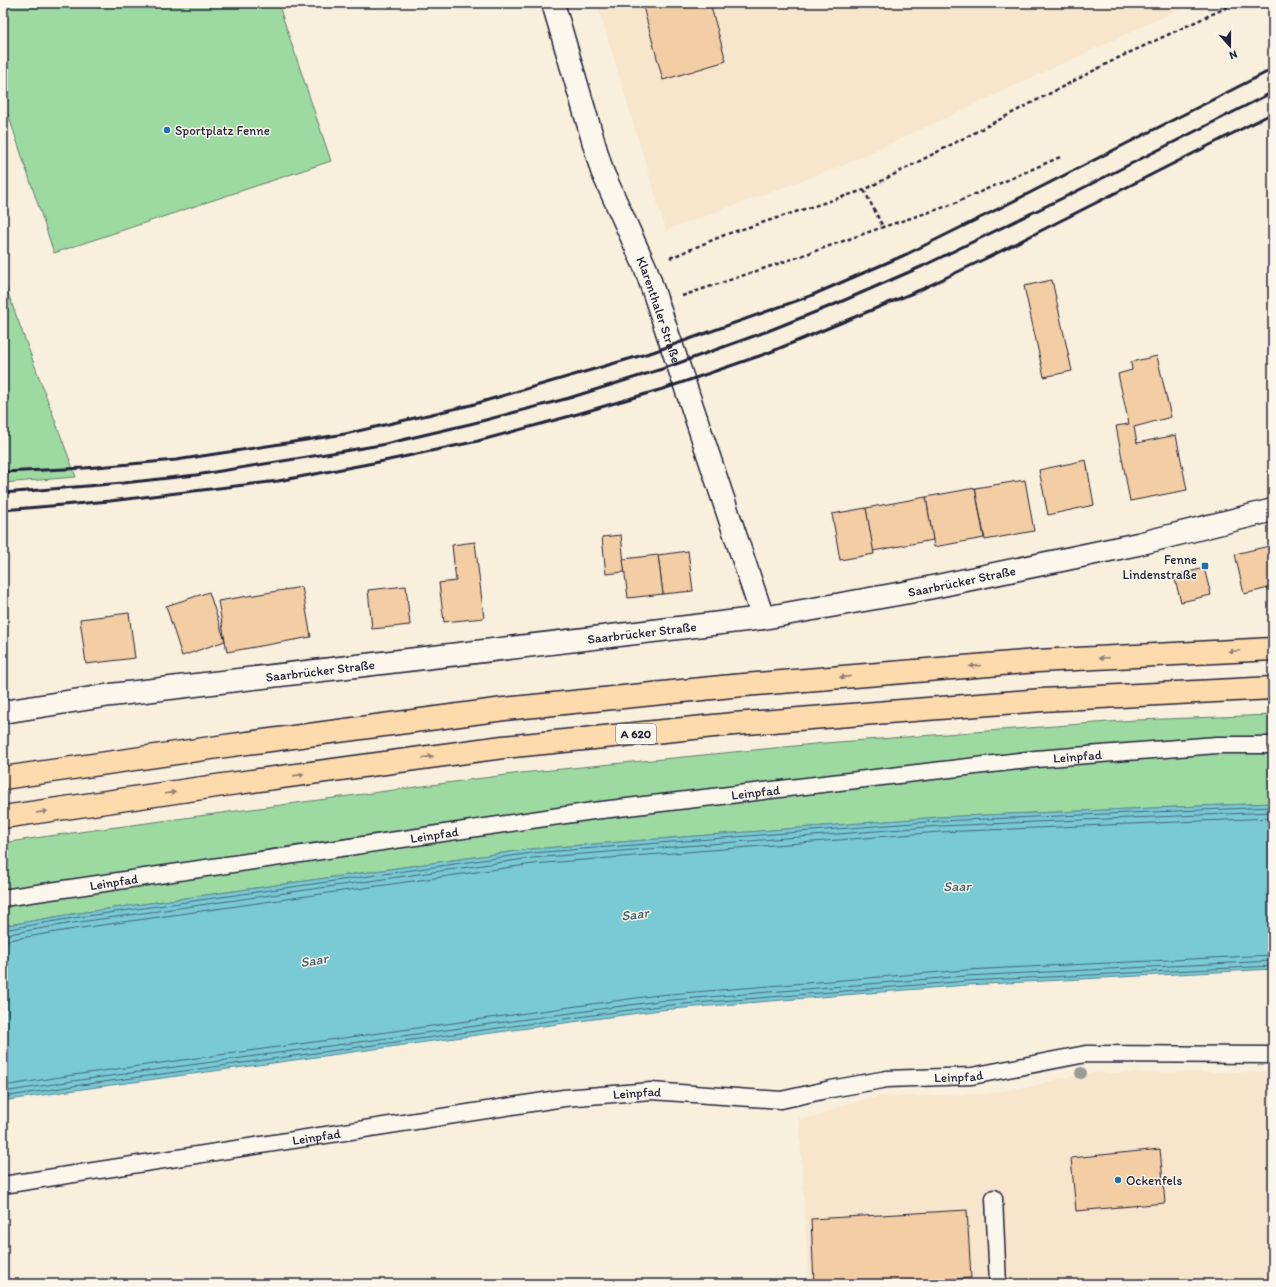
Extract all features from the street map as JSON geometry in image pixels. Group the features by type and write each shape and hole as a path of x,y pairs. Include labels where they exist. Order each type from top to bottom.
{"highway":[{"path":"3,778 232,745 512,708 732,686 1022,662 1273,649"},
{"name":"A 620","path":"3,817 230,784 503,747 734,724 1042,700 1273,688"}],"street":[{"name":"Klarenthaler Straße","path":"553,3 602,172 646,269 763,618"},
{"name":"Saarbrücker Straße","path":"3,712 111,695 763,618 909,592 1131,545 1273,510"}],"lane":[{"name":"Leinpfad","path":"3,898 593,811 1036,759 1217,745 1273,745"},
{"name":"Leinpfad","path":"3,1185 564,1098 651,1091 780,1100 887,1079 972,1076 1086,1054 1273,1055"},
{"path":"994,1198 998,1284"}],"path":[{"path":"646,269 727,234 864,190 1118,58 1236,3"},
{"path":"658,304 798,258 883,227 948,206 1060,157"},
{"path":"864,190 883,227"}],"shaded area":[{"path":"597,3 1193,3 839,167 666,230"},
{"path":"1273,1072 1273,1284 809,1284 799,1118 814,1118 846,1104 876,1097 986,1094 1028,1087 1063,1078 1092,1073"}],"green space":[{"name":"Sportplatz Fenne","path":"3,3 278,3 331,161 54,253 3,99"},
{"path":"3,280 76,477 3,483"},
{"path":"1273,715 1273,803 939,817 531,849 72,914 3,926 3,843 521,773 825,743 1136,720"}],"water":[{"name":"Saar","path":"1273,803 1273,969 967,985 660,1010 3,1101 3,926 72,914 531,849 939,817"}],"building":[{"path":"642,3 710,3 726,61 663,80"},
{"path":"1052,280 1072,371 1044,377 1024,286"},
{"path":"1157,356 1171,417 1134,427 1137,443 1176,435 1187,490 1130,501 1116,426 1129,424 1118,374 1132,370 1131,362"},
{"path":"1086,460 1094,505 1048,515 1039,470"},
{"path":"1025,480 1034,531 985,540 975,488"},
{"path":"975,488 984,538 934,547 926,497"},
{"path":"926,497 933,540 873,551 866,508"},
{"path":"866,508 874,554 840,560 832,514"},
{"path":"621,535 625,572 606,574 602,537"},
{"path":"475,542 484,618 444,622 439,583 456,581 452,545"},
{"path":"1273,545 1273,562 1269,546"},
{"path":"1269,546 1273,562 1273,587 1244,594 1235,554"},
{"path":"688,551 693,591 663,594 658,555"},
{"path":"658,555 663,594 628,598 623,559"},
{"path":"1204,568 1211,595 1181,602 1174,576"},
{"path":"406,586 410,625 372,629 368,590"},
{"path":"302,587 311,637 227,652 218,601"},
{"path":"209,592 225,641 182,656 166,606"},
{"path":"129,613 135,658 86,664 80,619"},
{"name":"Ockenfels","path":"1160,1149 1165,1203 1076,1211 1071,1158"},
{"path":"967,1210 971,1278 853,1284 814,1284 811,1219"}],"railway":[{"path":"3,472 85,468 176,460 345,434 471,405 653,352 810,296 907,254 1273,69"},
{"path":"3,493 196,475 381,445 474,423 569,398 662,369 768,331 838,303 923,266 1077,191 1273,92"},
{"path":"3,510 110,501 278,481 478,441 666,388 768,353 920,290 995,254 1273,113"}],"place":[{"name":"Sportplatz Fenne","path":"167,130"},
{"name":"Fenne Lindenstraße","path":"1205,566"},
{"name":"Ockenfels","path":"1118,1180"}]}
